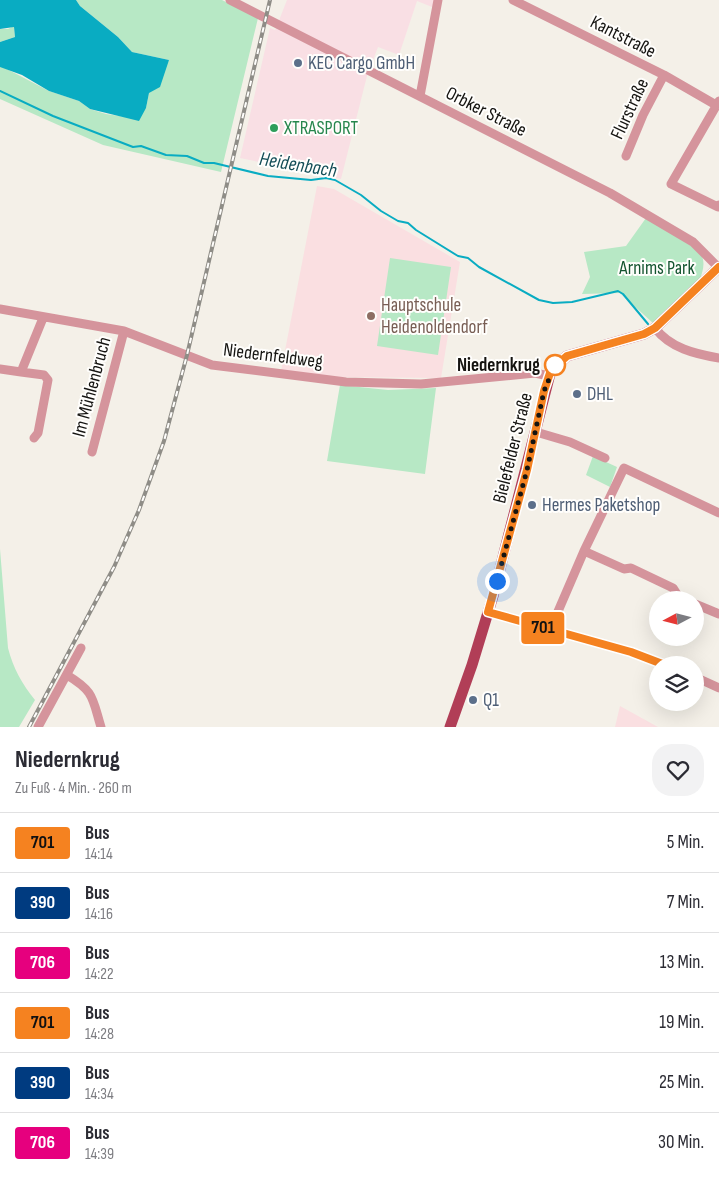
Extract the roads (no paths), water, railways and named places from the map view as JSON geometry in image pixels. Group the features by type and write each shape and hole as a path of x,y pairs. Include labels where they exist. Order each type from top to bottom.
{"main road":[{"name":"Bielefelder Straße","path":"450,727 472,666 488,612 549,376 553,367 567,356 625,341 655,328 719,267"}],"street":[{"name":"Orbker Straße","path":"230,0 610,193 693,242 719,267"},
{"path":"420,96 438,0"},
{"name":"Kantstraße","path":"514,0 718,103"},
{"name":"Flurstraße","path":"626,156 643,115 664,75"},
{"path":"718,103 671,184 718,207 719,205"},
{"name":"Niedernfeldweg","path":"0,309 124,331 212,364 346,382 421,384 535,373 549,376"},
{"path":"21,372 43,318"},
{"path":"655,328 668,342 701,358 719,358"},
{"name":"Im Mühlenbruch","path":"92,452 124,331"},
{"path":"0,369 44,376 48,380 38,433 34,438"},
{"path":"536,432 570,442 604,458"},
{"path":"550,630 584,551 624,468 719,512"},
{"path":"584,551 624,569 631,568 673,588 675,591"},
{"path":"704,608 719,614"},
{"path":"488,612 631,652 649,659"},
{"path":"38,727 80,648"},
{"path":"67,675 85,686 92,696 101,727"},
{"path":"704,681 719,688"}],"water":[{"path":"0,0 76,0 80,6 118,37 132,52 169,60 160,87 149,93 146,108 139,121 90,109 79,101 49,91 22,75 0,67 0,42 15,37 14,27 0,29"}],"waterway":[{"name":"Heidenbach","path":"0,91 53,116 133,147 141,146 166,155 187,156 204,163 214,163 268,176 335,180 361,195 381,211 398,221 408,223 458,256 468,258 479,267 539,300 553,303 572,302 618,291 623,294 648,324"}],"railway":[{"path":"29,727 114,567 139,510 164,441 187,355 270,0"}],"place":[{"name":"KEC Cargo GmbH","path":"298,63"},
{"name":"XTRASPORT","path":"274,128"},
{"name":"Hauptschule Heidenoldendorf","path":"371,316"},
{"name":"Niedernkrug","path":"555,365"},
{"name":"DHL","path":"577,394"},
{"name":"Hermes Paketshop","path":"532,505"},
{"name":"Q1","path":"473,700"}],"park label":[{"name":"Arnims Park","path":"657,268"}]}
